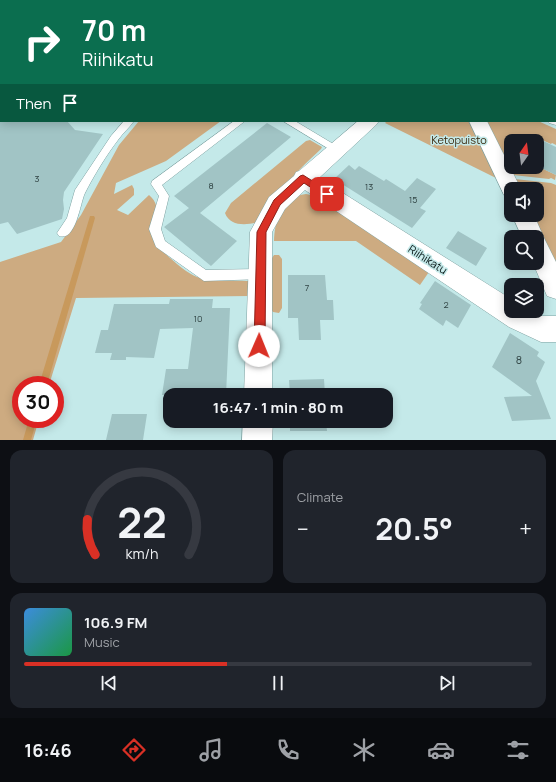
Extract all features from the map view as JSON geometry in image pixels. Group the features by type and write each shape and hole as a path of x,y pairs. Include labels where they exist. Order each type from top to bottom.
{"street":[{"path":"258,388 261,232 277,203 303,178 369,122"},
{"path":"478,122 508,182"},
{"name":"Riihikatu","path":"303,178 518,318 541,329 556,329"},
{"path":"544,261 556,288"},
{"path":"258,428 258,440"}],"lane":[{"path":"63,233 72,219 79,193 114,138 128,122"},
{"path":"239,122 156,184 164,196 155,229 160,244 204,276 261,274"},
{"path":"290,122 337,150"}],"green space":[{"path":"138,122 220,122 166,161 116,183 114,194 132,185 134,195 117,210 128,215 149,195 156,205 158,212 157,246 182,268 197,277 203,279 248,281 250,286 250,296 76,298 52,376 12,376 12,428 36,428 33,440 0,440 0,262 61,242 81,215 119,145"},
{"name":"Ketopuisto","path":"470,122 498,179 385,123"},
{"path":"486,122 540,122 556,129 556,145 544,141 544,134 504,134 504,157"},
{"path":"310,140 322,147 321,149 287,183 259,222 239,224 227,218 225,213 231,203 306,141"},
{"path":"544,169 556,175 555,180 551,178 549,179 512,174 544,174"},
{"path":"515,179 542,182 516,182"},
{"path":"544,182 551,183 556,185 556,268 544,243 544,230 538,230 534,222 544,222"},
{"path":"306,194 320,197 431,269 420,285 356,241 274,241 278,217 285,204 297,196"},
{"path":"274,255 279,255 282,259 282,308 279,313 273,312 270,308 272,258"}],"building":[{"path":"0,122 68,122 75,130 103,134 64,192 64,209 62,219 17,234 8,222 0,224"},
{"path":"267,123 291,137 200,213 237,241 211,266 164,227 189,208 174,196"},
{"path":"544,141 556,147 556,175 544,169"},
{"path":"349,165 355,170 359,166 384,181 386,179 405,191 417,178 436,189 420,208 426,211 412,228 334,179"},
{"path":"458,231 487,248 476,266 446,248"},
{"path":"288,275 325,275 327,300 333,300 334,320 320,320 321,340 299,340 298,318 288,318"},
{"path":"435,281 471,305 458,328 446,320 443,326 419,309 422,304 420,303"},
{"path":"170,299 213,299 212,308 230,308 226,388 163,388 166,369 188,369 193,328 160,329 154,358 126,357 126,360 110,360 112,353 95,353 101,330 108,330 114,304 169,304"},
{"path":"510,333 539,352 537,356 545,362 536,381 551,419 512,421 504,397 532,396 492,367"},
{"path":"324,379 325,388 290,388 289,380"},
{"path":"112,414 147,414 143,440 106,440"},
{"path":"290,428 327,428 327,431 290,431"}],"waterway":[{"path":"46,376 92,218"},
{"path":"27,440 30,428"}],"route":[{"path":"259,346 261,232 277,203 303,178 327,194"}]}
